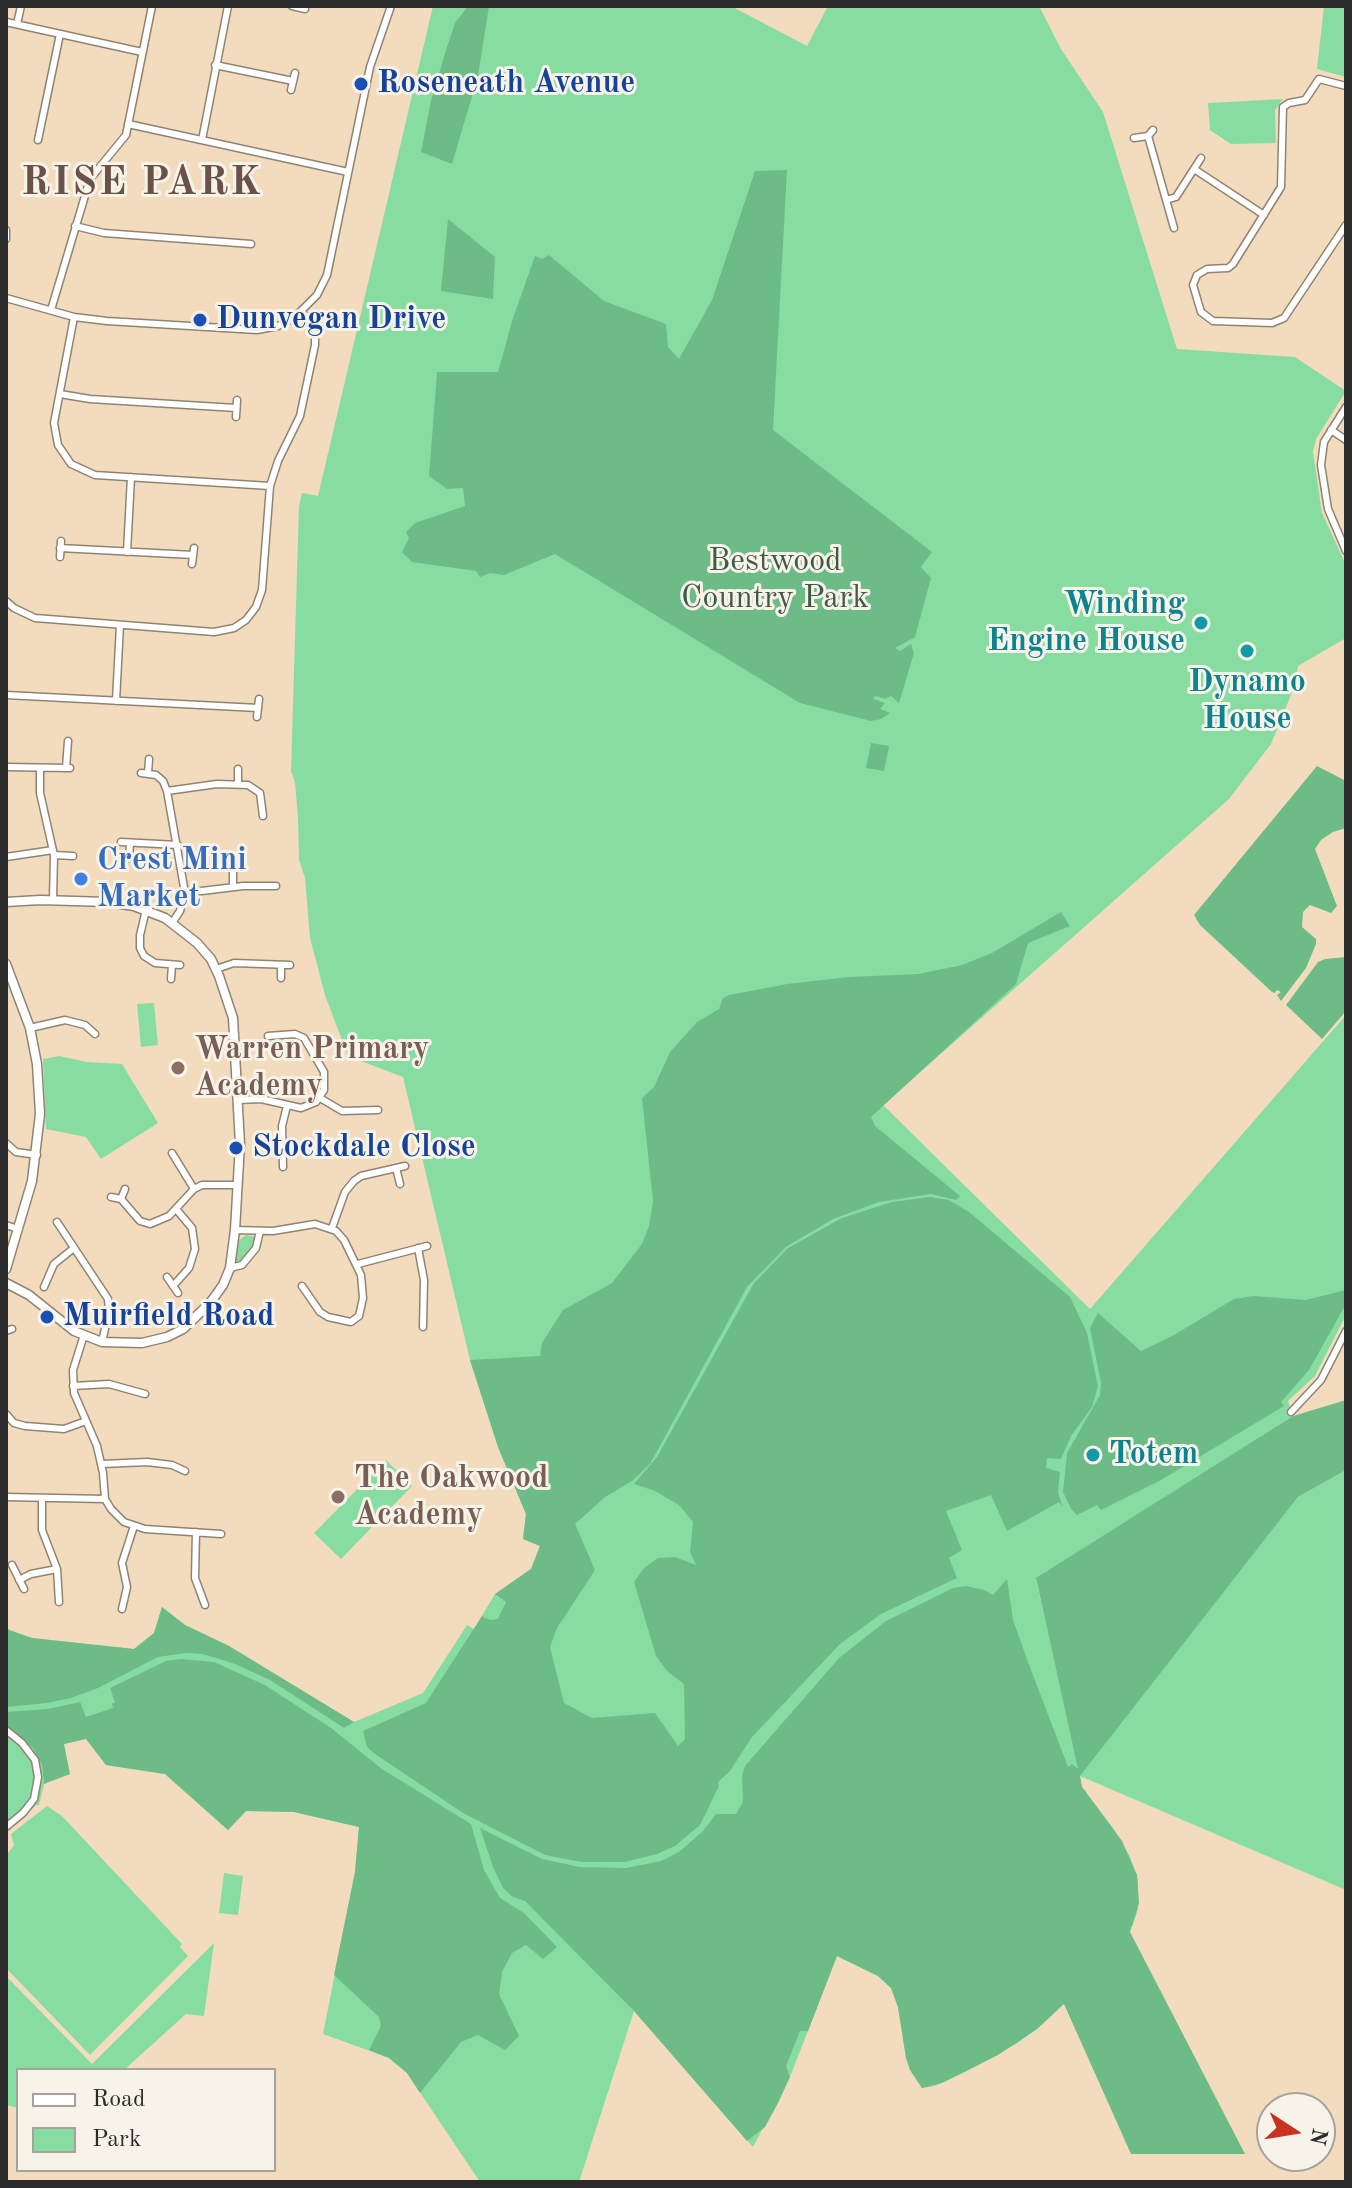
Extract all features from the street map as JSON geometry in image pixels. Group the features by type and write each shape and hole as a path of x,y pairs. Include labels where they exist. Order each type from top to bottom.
{"street":[{"path":"17,24 21,6"},
{"path":"51,310 90,179 121,144 128,124 152,6"},
{"path":"202,140 228,6"},
{"path":"292,6 305,9"},
{"path":"6,298 74,317 257,330 278,326 302,312 317,295 327,275 370,67 391,6"},
{"path":"6,22 142,52"},
{"path":"38,140 36,130 60,34"},
{"path":"215,65 293,81"},
{"path":"291,90 295,73"},
{"path":"1346,86 1319,79 1309,97 1283,107 1282,183 1228,268 1202,271 1195,279 1193,285 1201,312 1208,319 1272,323 1284,318 1346,225"},
{"path":"128,124 348,172"},
{"path":"1134,138 1150,133 1174,228"},
{"path":"1166,200 1176,197 1201,158"},
{"path":"1194,169 1264,215"},
{"path":"75,226 104,233 251,244"},
{"path":"6,230 6,239"},
{"path":"6,601 35,618 120,625 214,632 234,628 246,620 256,607 262,590 270,486 278,461 300,416 315,345 315,328 302,312"},
{"path":"74,317 54,433 66,458 86,472 270,486"},
{"path":"60,394 90,399 237,404 236,417"},
{"path":"1346,407 1322,450 1321,465 1328,509 1346,551"},
{"path":"1331,430 1346,440"},
{"path":"127,552 131,477"},
{"path":"60,557 61,544 127,552 193,552 192,564"},
{"path":"116,701 120,625"},
{"path":"6,695 258,708"},
{"path":"257,717 259,699"},
{"path":"6,767 68,768 68,741"},
{"path":"149,759 145,773 161,779 167,791 185,893 180,911 172,923"},
{"path":"40,768 40,793 54,853 53,900"},
{"path":"238,769 238,784"},
{"path":"167,791 238,784 256,789 262,799 263,816"},
{"path":"254,806 262,807"},
{"path":"121,842 178,845"},
{"path":"129,858 130,843"},
{"path":"6,857 54,853 73,856"},
{"path":"233,870 233,886"},
{"path":"185,893 268,881 276,886"},
{"path":"6,902 108,902 146,910 172,923 197,943 216,969 233,1018 239,1100 238,1185 230,1268 204,1312 174,1334 142,1343 102,1342 65,1325 29,1295 6,1283"},
{"path":"146,910 140,935 141,952 150,961 180,965"},
{"path":"216,969 234,963 286,965 281,978"},
{"path":"6,964 30,1028 40,1098 37,1155 6,1269"},
{"path":"171,979 172,965"},
{"path":"30,1028 65,1020 92,1031 95,1021"},
{"path":"276,1026 276,1036"},
{"path":"304,1038 310,1030"},
{"path":"239,1100 261,1099 306,1107 320,1098 326,1086 324,1072 304,1038 295,1034 268,1036"},
{"path":"320,1098 337,1110 378,1110"},
{"path":"369,1101 369,1111"},
{"path":"275,1161 284,1164 282,1126 287,1106"},
{"path":"6,1143 16,1152 37,1155"},
{"path":"172,1153 194,1189"},
{"path":"177,1161 185,1156"},
{"path":"332,1228 351,1183 361,1176 405,1166"},
{"path":"396,1168 400,1184"},
{"path":"145,1224 160,1221 194,1189 210,1183 238,1185"},
{"path":"121,1199 125,1189"},
{"path":"111,1197 121,1199 145,1224"},
{"path":"167,1277 176,1289 189,1268 195,1249 192,1228 176,1209"},
{"path":"57,1222 65,1228 74,1248 109,1302 102,1342"},
{"path":"140,1234 145,1224"},
{"path":"235,1230 260,1231 307,1224 332,1228 344,1240 358,1264 364,1290 358,1323 324,1315 302,1291"},
{"path":"6,1225 18,1229"},
{"path":"230,1268 238,1268 249,1257 258,1244 260,1231"},
{"path":"358,1264 427,1246"},
{"path":"38,1276 46,1283 58,1259 74,1248"},
{"path":"418,1248 424,1280 423,1327"},
{"path":"424,1318 433,1318"},
{"path":"1291,1412 1321,1380 1346,1331"},
{"path":"84,1335 74,1362 73,1386 76,1401 102,1464 105,1499 118,1518 134,1526 221,1534"},
{"path":"73,1386 109,1384 145,1394"},
{"path":"132,1399 135,1390"},
{"path":"6,1414 14,1423 25,1426 64,1429 86,1421"},
{"path":"177,1467 182,1460"},
{"path":"102,1464 147,1462 185,1471"},
{"path":"6,1497 105,1499"},
{"path":"42,1498 42,1530 57,1569 59,1598 68,1594"},
{"path":"122,1609 127,1587 122,1563 134,1526"},
{"path":"196,1532 195,1578 205,1605"},
{"path":"12,1565 24,1589"},
{"path":"19,1580 57,1569"},
{"path":"202,1597 211,1593"},
{"path":"126,1601 134,1604"},
{"path":"6,1730 22,1743 35,1760 38,1777 34,1799 6,1827"}],"green space":[{"name":"Bestwood Country Park","path":"433,6 731,6 807,46 828,6 1039,6 1061,49 1103,112 1177,349 1295,357 1346,391 1316,439 1313,452 1322,513 1346,565 1346,638 1298,666 1293,690 1271,744 1229,799 883,1105 1090,1309 1346,1015 1346,1315 1315,1376 1288,1401 1293,1416 1036,1579 1080,1775 1298,1497 1346,1470 1346,1890 1080,1776 1082,1787 1130,1857 1138,1880 1138,1909 1133,1925 1037,2029 967,2071 935,2086 922,2088 906,2058 898,2007 891,1988 878,1976 837,1956 790,2077 753,2147 634,2011 579,2182 480,2182 407,2073 389,2058 323,2034 355,1872 359,1827 294,1812 246,1811 228,1830 165,1774 106,1765 86,1739 64,1744 42,1765 44,1784 39,1805 6,1832 6,1625 9,1630 32,1638 134,1649 154,1633 162,1607 185,1625 229,1646 354,1722 423,1693 467,1625 474,1629 495,1594 531,1569 540,1546 523,1539 526,1514 498,1447 470,1360 403,1077 348,1056 325,995 310,938 305,878 299,860 295,782 291,771 299,506 302,493 318,496"},
{"path":"468,6 489,6 478,76 452,164 421,152 431,101 446,50 455,23"},
{"path":"1324,6 1346,6 1346,77 1317,69"},
{"path":"1283,99 1275,110 1276,143 1231,144 1210,130 1208,103"},
{"path":"787,170 773,430 932,552 921,567 931,578 915,637 895,648 900,651 911,644 914,653 899,703 891,696 885,699 875,696 873,699 885,703 880,709 890,713 871,721 800,703 555,554 504,575 490,573 480,577 476,571 412,562 402,552 409,538 406,532 415,523 465,506 463,488 447,489 429,476 437,372 498,372 535,256 542,259 549,255 604,301 666,324 668,347 679,359 712,300 755,171"},
{"path":"448,219 495,257 493,299 441,291"},
{"path":"871,743 889,746 884,771 866,768"},
{"path":"1317,766 1346,781 1346,828 1321,840 1315,849 1337,906 1331,913 1310,905 1303,912 1302,927 1316,939 1316,944 1306,968 1281,1001 1277,995 1281,992 1272,992 1200,925 1194,915"},
{"path":"1061,912 1070,926 1028,943 1016,984 871,1117 875,1126 960,1196 956,1200 931,1194 879,1202 833,1219 786,1247 747,1287 650,1464 575,1524 595,1570 557,1628 550,1647 564,1703 592,1718 655,1713 678,1746 685,1739 684,1684 668,1672 656,1656 634,1582 644,1568 658,1558 675,1557 696,1565 690,1552 693,1522 679,1505 655,1491 634,1484 657,1457 754,1283 788,1248 842,1218 892,1202 930,1197 949,1200 969,1212 1070,1297 1087,1333 1098,1386 1092,1407 1071,1436 1061,1459 1047,1458 1046,1468 1060,1472 1058,1493 1063,1507 1059,1502 1007,1531 991,1495 946,1511 962,1550 949,1558 957,1578 881,1614 840,1644 752,1737 730,1771 718,1782 719,1786 700,1825 675,1846 657,1854 625,1862 581,1862 545,1855 463,1813 375,1754 367,1747 363,1731 426,1703 482,1616 490,1620 498,1619 506,1602 495,1594 531,1569 540,1546 523,1539 526,1514 498,1447 470,1360 540,1356 542,1343 563,1310 612,1283 642,1244 653,1201 642,1098 654,1087 670,1052 697,1022 719,1009 723,998 729,995 787,984 918,974 962,965 992,953"},
{"path":"1346,957 1346,1011 1322,1039 1286,1005 1318,962"},
{"path":"154,1003 158,1045 141,1047 137,1004"},
{"path":"59,1056 87,1062 122,1064 158,1123 101,1159 86,1137 46,1129 43,1059"},
{"path":"246,1235 255,1237 255,1242 238,1264 235,1260 238,1241"},
{"path":"1346,1290 1346,1304 1309,1370 1281,1402 1284,1406 1161,1480 1101,1510 1097,1505 1077,1515 1071,1509 1063,1492 1067,1453 1100,1395 1101,1383 1090,1328 1098,1313 1141,1351 1234,1299 1253,1296 1306,1300"},
{"path":"1346,1400 1346,1470 1298,1497 1080,1776 1082,1787 1122,1841 1137,1875 1139,1903 1130,1932 1245,2154 1131,2154 1064,2004 1037,2029 998,2055 942,2083 922,2088 906,2058 898,2007 891,1988 878,1976 837,1956 808,2031 800,2031 786,2066 790,2077 778,2103 765,2127 747,2141 634,2011 525,1901 513,1897 503,1888 480,1828 542,1859 580,1867 626,1868 661,1861 679,1852 703,1831 716,1814 736,1814 743,1802 742,1776 745,1766 839,1658 886,1621 953,1588 966,1586 993,1595 1007,1579 1013,1620 1028,1662 1068,1767 1072,1764 1078,1769 1036,1578 1293,1416"},
{"path":"386,1460 412,1486 341,1559 314,1533"},
{"path":"162,1607 185,1625 229,1646 354,1722 344,1728 270,1680 235,1664 202,1654 186,1653 158,1657 98,1688 71,1698 6,1707 6,1625 9,1630 32,1638 134,1649 154,1633"},
{"path":"166,1661 214,1662 265,1685 331,1728 382,1769 471,1824 484,1870 500,1898 524,1913 557,1947 543,1959 526,1945 512,1953 502,1972 499,1994 519,2036 505,2050 478,2035 461,2042 420,2093 407,2073 389,2058 369,2050 381,2026 379,2017 334,1975 355,1872 359,1827 294,1812 246,1811 228,1830 165,1774 106,1765 86,1739 64,1744 70,1774 44,1784 42,1765 33,1748 6,1726 6,1712 48,1709 80,1702 86,1717 113,1708 115,1702 110,1688"},
{"path":"47,1806 62,1816 182,1944 180,1947 188,1956 90,2055 6,1968 6,1856 14,1845 11,1834"},
{"path":"224,1873 243,1876 238,1915 219,1913"},
{"path":"214,1943 204,2016 186,2014 126,2068 16,2068 16,2108 6,2105 6,1976 92,2064"}],"place":[{"name":"Roseneath Avenue","path":"361,84"},
{"name":"Dunvegan Drive","path":"200,320"},
{"name":"Winding Engine House","path":"1201,623"},
{"name":"Dynamo House","path":"1247,651"},
{"name":"Crest Mini Market","path":"81,879"},
{"name":"Warren Primary Academy","path":"178,1068"},
{"name":"Stockdale Close","path":"236,1148"},
{"name":"Muirfield Road","path":"47,1317"},
{"name":"Totem","path":"1093,1455"},
{"name":"The Oakwood Academy","path":"338,1497"}],"district":[{"name":"RISE PARK","path":"142,184"}]}
